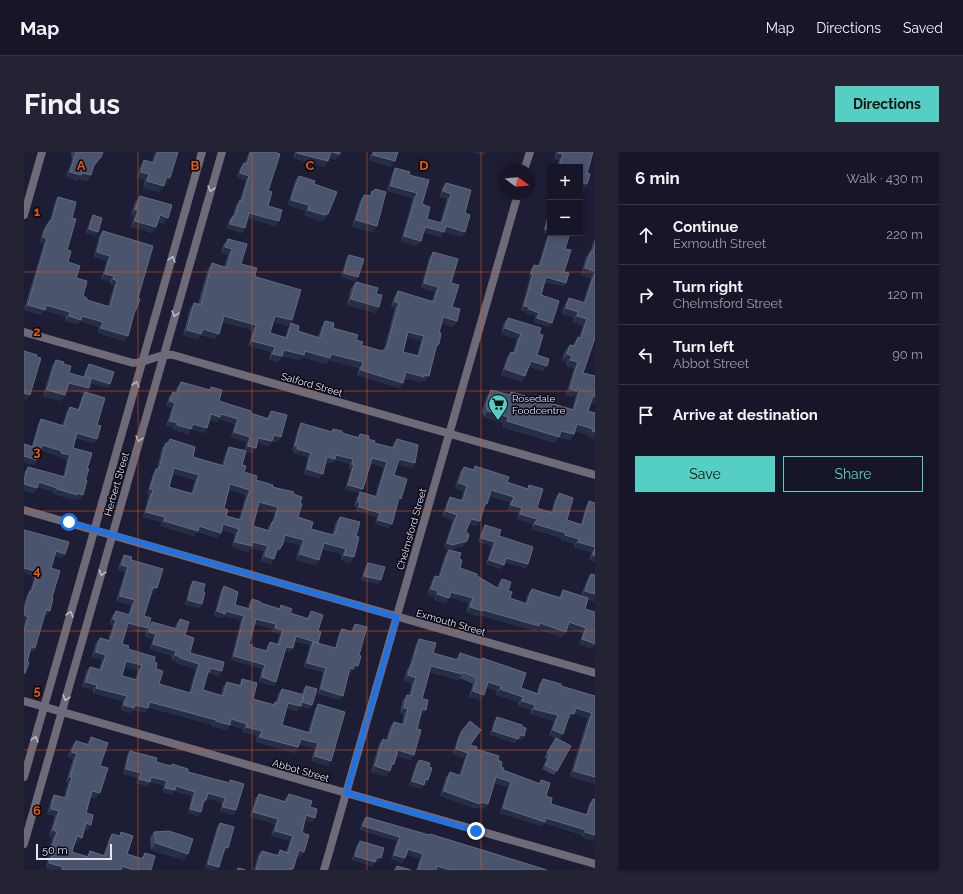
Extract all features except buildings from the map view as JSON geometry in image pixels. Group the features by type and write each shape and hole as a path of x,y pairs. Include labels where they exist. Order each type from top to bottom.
{"street":[{"path":"24,215 42,152"},
{"name":"Herbert Street","path":"24,777 202,152"},
{"name":"Herbert Street","path":"24,844 222,152"},
{"path":"526,164 530,152"},
{"name":"Chelmsford Street","path":"324,870 516,200"},
{"name":"Salford Street","path":"24,332 131,363 142,362 164,355 173,355 595,475"},
{"name":"Exmouth Street","path":"24,510 595,673"},
{"name":"Abbot Street","path":"24,701 595,864"}],"place":[{"name":"Rosedale Foodcentre","path":"498,421"}],"route":[{"path":"69,522 397,617 346,793 476,831"}]}
